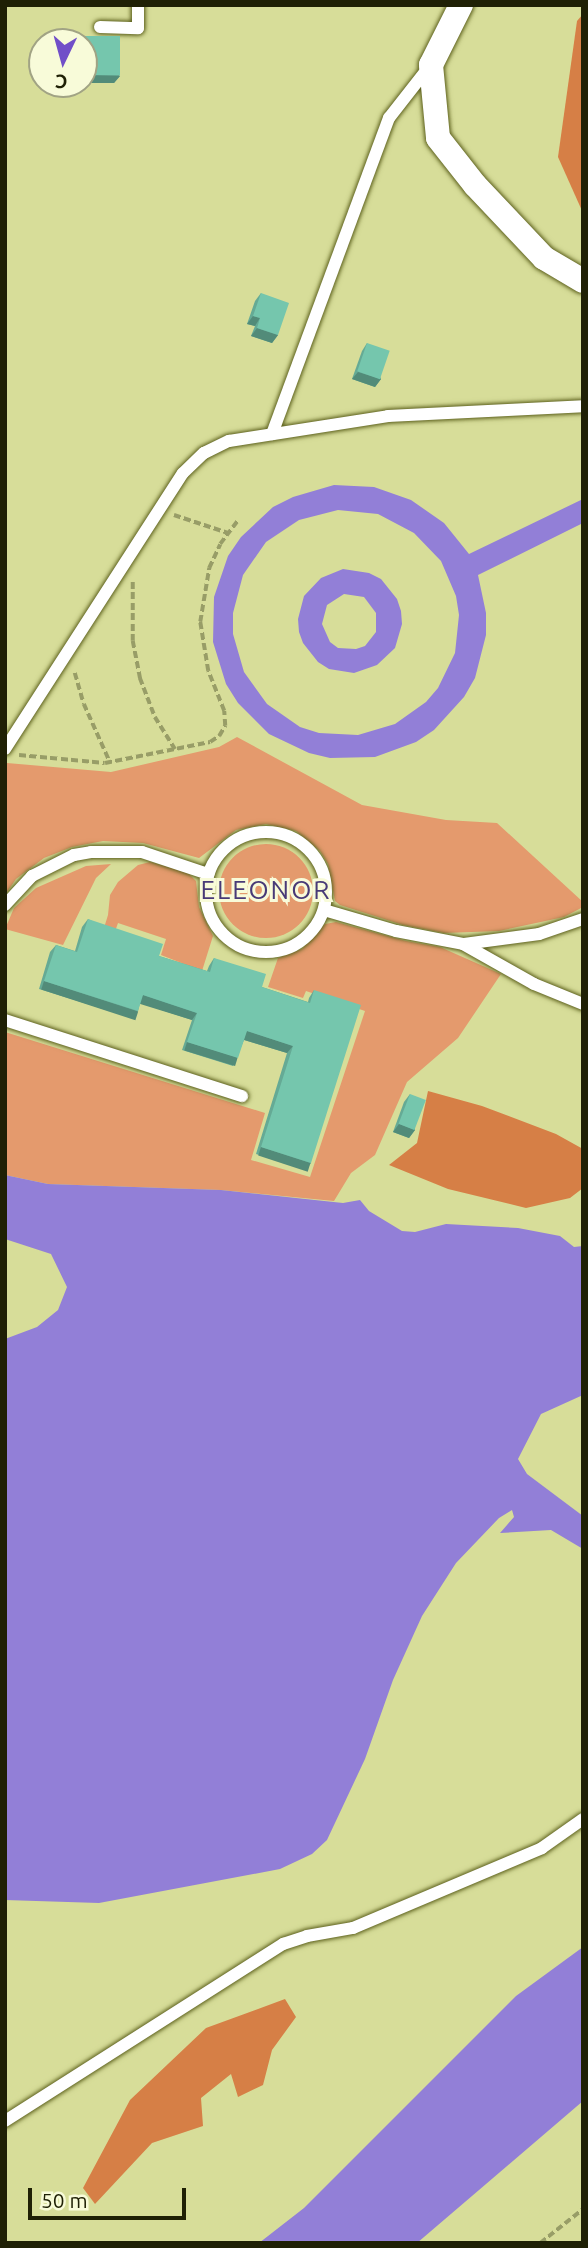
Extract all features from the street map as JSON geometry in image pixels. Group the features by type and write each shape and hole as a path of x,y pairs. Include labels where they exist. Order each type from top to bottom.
{"street":[{"path":"461,5 431,65 438,138 475,185 544,258 583,281"}],"lane":[{"path":"100,27 138,28 138,5"},
{"path":"272,434 389,118 431,65"},
{"path":"11,752 69,649 183,473 204,453 229,441 388,416 583,406"},
{"path":"274,832 294,838 311,851 322,868 327,889 324,910 316,927 303,940 286,950 267,953 248,950 231,942 213,920 205,893 208,874 218,856 233,841 252,833 274,832"},
{"path":"5,905 32,876 74,855 90,852 142,852 208,874"},
{"path":"324,910 396,931 463,944 534,984 583,1004"},
{"path":"463,944 539,934 583,919"},
{"path":"5,1020 242,1096"},
{"path":"5,2121 283,1944 365,1923 542,1848 583,1819"}],"path":[{"path":"159,510 228,533"},
{"path":"11,752 110,762 210,742 225,726 224,710 208,671 200,622 209,568 238,520"},
{"path":"134,574 131,605 140,678 155,717 175,750"},
{"path":"69,649 84,704 110,762"},
{"path":"540,2243 583,2209"}],"shaded area":[{"path":"583,14 583,213 558,157 577,21"},
{"path":"334,485 374,487 411,500 444,523 469,554 583,499 583,523 478,575 486,613 486,635 475,678 464,697 434,730 416,742 375,757 330,758 309,753 269,734 238,703 226,684 213,642 214,597 228,556 241,537 273,507 293,497","holes":["338,510 378,514 414,533 441,561 456,596 459,615 455,653 438,688 426,702 395,724 358,735 319,733 300,727 267,704 244,672 233,634 233,613 243,575 266,542 299,520"]},
{"path":"343,569 369,573 381,579 397,599 402,624 395,648 377,665 354,673 329,669 318,662 303,643 298,619 304,596 321,578","holes":["344,594 364,597 376,613 376,632 365,646 356,649 338,648 330,642 322,624 327,605"]},
{"path":"237,737 362,805 446,820 497,823 583,902 583,907 564,917 499,931 444,933 403,925 340,905 335,901 328,864 320,851 296,831 266,824 236,830 199,858 143,843 103,841 72,847 44,858 16,879 5,895 7,763 111,772 219,747"},
{"path":"266,844 284,847 299,858 310,873 313,891 310,909 299,924 284,935 266,938 248,935 233,924 222,909 219,891 222,873 233,858 248,847"},
{"path":"150,862 187,872 196,881 199,907 213,936 202,971 161,955 166,939 118,923 105,960 95,957 108,915 110,895 118,882 138,865"},
{"path":"111,864 96,878 63,945 5,929 14,908 36,888 86,866"},
{"path":"336,922 406,941 440,947 501,974 458,1038 407,1082 375,1155 351,1173 334,1201 221,1190 48,1184 5,1175 5,1032 265,1113 251,1160 310,1177 365,1011 306,991 303,998 268,987 278,958 302,949 325,924"},
{"path":"428,1091 482,1106 556,1134 583,1149 583,1188 570,1198 526,1208 448,1189 389,1165 417,1143"},
{"path":"5,1175 48,1184 221,1190 343,1203 360,1200 369,1211 402,1231 415,1232 446,1224 518,1228 560,1236 574,1247 583,1246 583,1395 541,1414 518,1459 527,1474 583,1516 583,1549 551,1530 500,1533 514,1517 512,1510 499,1518 456,1563 422,1616 393,1680 365,1759 327,1840 312,1854 280,1869 99,1903 5,1900 5,1339 37,1327 58,1310 67,1287 51,1254 5,1239"},
{"path":"583,1947 583,2101 417,2243 259,2243 304,2208 516,1996"},
{"path":"285,1999 296,2017 272,2050 263,2085 238,2097 231,2074 201,2098 203,2126 152,2143 95,2204 83,2188 130,2100 206,2028"}],"building":[{"path":"98,36 120,36 120,75 98,75"},
{"path":"261,293 289,303 278,335 257,328 260,318 253,316"},
{"path":"367,343 390,351 380,379 357,371"},
{"path":"88,919 163,944 159,956 210,972 214,958 266,974 262,987 310,1003 314,990 361,1005 311,1163 261,1147 293,1046 247,1031 238,1058 187,1042 197,1013 143,995 138,1011 44,981 56,945 77,952"},
{"path":"410,1094 426,1100 414,1130 399,1124"}],"district":[{"name":"ELEONOR","path":"266,890"}]}
